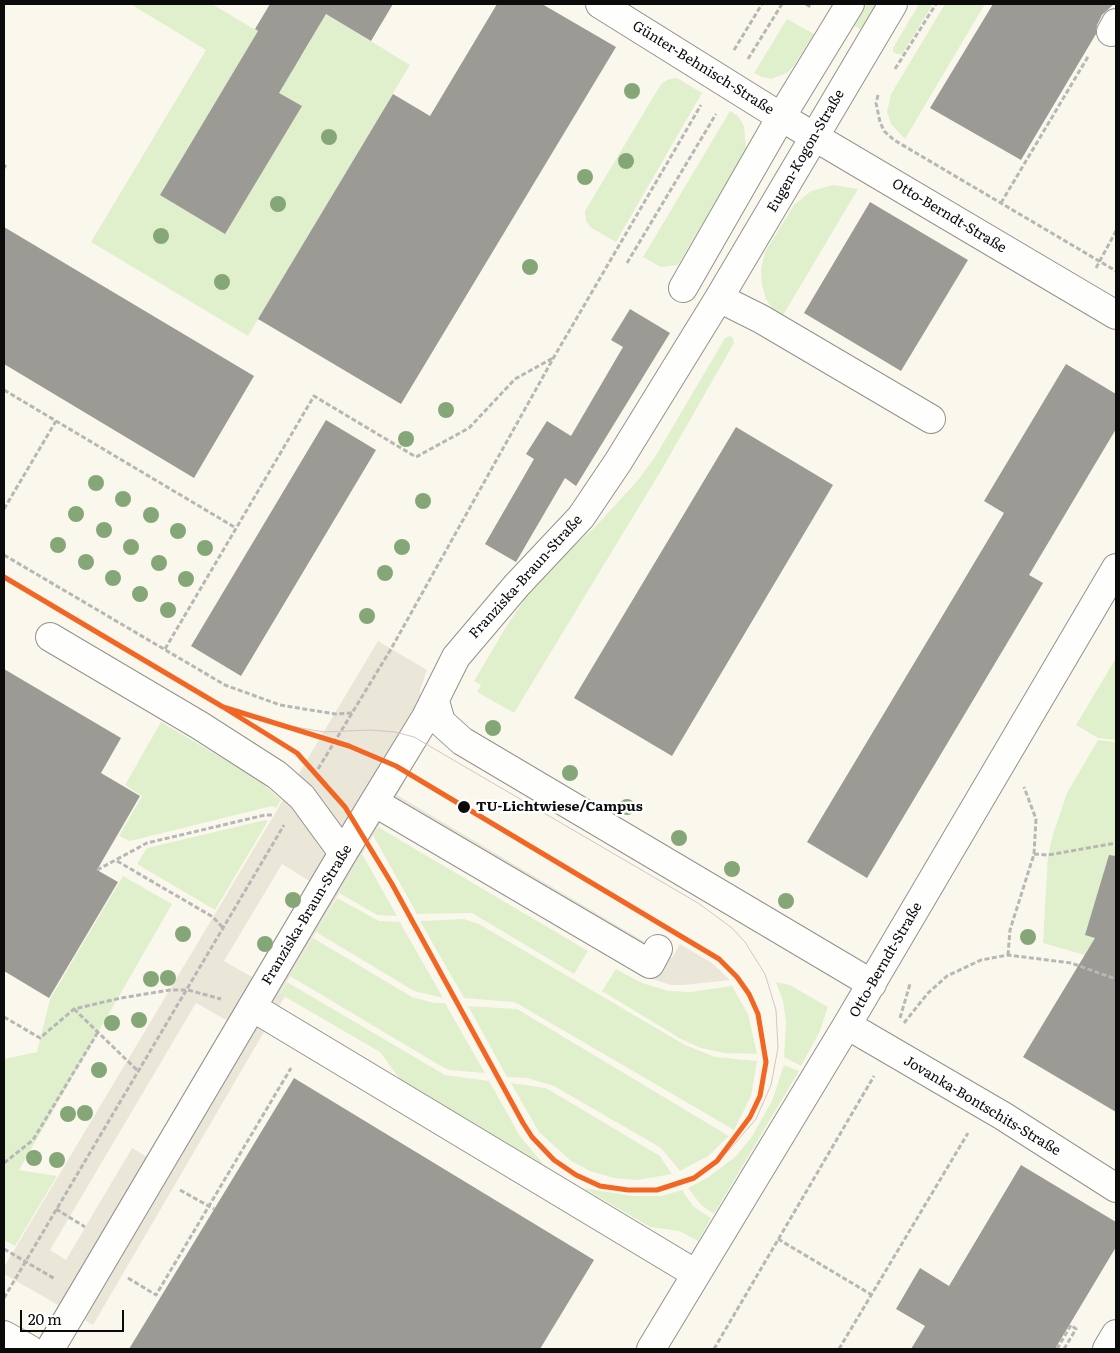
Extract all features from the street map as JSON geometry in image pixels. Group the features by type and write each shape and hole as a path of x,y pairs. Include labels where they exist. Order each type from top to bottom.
{"street":[{"name":"Günter-Behnisch-Straße","path":"600,4 781,117"},
{"path":"683,288 781,117 850,4"},
{"name":"Eugen-Kogon-Straße","path":"719,298 893,4"},
{"name":"Otto-Berndt-Straße","path":"781,117 1116,315"},
{"path":"719,298 761,319 931,419"},
{"name":"Franziska-Braun-Straße","path":"50,1349 343,853 435,702 456,657 517,585 581,517 618,462 719,298"},
{"name":"Otto-Berndt-Straße","path":"651,1349 848,1025 1116,568"},
{"path":"50,637 198,725 292,786 343,853"},
{"path":"435,702 442,722 462,741 872,984"},
{"path":"374,802 650,964 658,950"},
{"path":"252,1007 696,1274"},
{"name":"Jovanka-Bontschits-Straße","path":"848,1025 985,1105 1116,1188"},
{"path":"1107,1349 1116,1334"},
{"path":"4,1335 29,1349"}],"path":[{"path":"627,263 726,81 762,4"},
{"path":"366,691 554,357 726,81 782,4"},
{"path":"892,72 936,4"},
{"path":"1001,203 1106,29 1114,27"},
{"path":"880,90 876,103 880,122 884,131 894,140 1116,271"},
{"path":"1100,261 1116,231"},
{"path":"165,650 314,396 416,457 469,428 516,379 554,357"},
{"path":"4,390 236,528"},
{"path":"4,509 56,421"},
{"path":"4,554 225,685 280,705 327,713 352,713"},
{"path":"1008,955 1010,930 1034,854 1036,818 1022,783"},
{"path":"97,870 117,861 146,843 265,815 274,816 286,822"},
{"path":"1034,854 1048,855 1116,842"},
{"path":"4,1298 223,928 213,917 117,861"},
{"path":"714,1349 890,1050 907,1017 928,993 947,976 980,960 1008,955 1071,963 1116,978"},
{"path":"4,1017 40,1038 74,1009 170,990 188,990 252,1007"},
{"path":"74,1009 139,1072"},
{"path":"4,1163 33,1140 55,1107 98,1032"},
{"path":"101,1263 156,1295 292,1066"},
{"path":"839,1349 985,1105"},
{"path":"189,1196 214,1209"},
{"path":"56,1209 86,1227"},
{"path":"778,1239 872,1294"},
{"path":"4,1249 83,1295"},
{"path":"1057,1349 1071,1326 1076,1329 1064,1349"}],"green space":[{"path":"133,4 212,4 301,57 326,14 410,65 248,336 91,242 206,50"},
{"path":"867,4 879,4 863,31 854,26"},
{"path":"919,4 933,4 902,54 897,54 893,52 893,48"},
{"path":"945,4 985,4 905,139 891,124 887,112 891,94"},
{"path":"787,19 814,34 793,67 787,73 771,79 754,73"},
{"path":"677,78 702,93 616,242 590,227 586,221 585,211 661,84 669,79"},
{"path":"730,111 738,116 744,126 746,149 678,265 661,267 643,257"},
{"path":"833,185 858,189 782,317 773,310 766,299 762,285 761,269 765,252 794,205 811,191"},
{"path":"730,336 733,338 734,343 662,469 514,713 477,692 481,685 474,681 506,627 538,579 596,526 639,479 655,457 725,338"},
{"path":"1116,658 1116,740 1098,738 1076,725"},
{"path":"161,722 256,778 281,800 276,808 272,806 130,841 119,836 142,796 125,785"},
{"path":"1098,740 1116,742 1116,964 1043,943 1048,855 1053,834 1067,793"},
{"path":"265,820 268,821 215,910 137,864 147,848"},
{"path":"378,827 588,951 574,974 472,913 417,914 373,835"},
{"path":"362,854 397,916 377,915 339,893"},
{"path":"123,876 172,904 19,1170 57,1176 15,1246 4,1240 4,1059 37,1052 50,999"},
{"path":"337,898 379,921 400,922 443,998 414,991 316,932"},
{"path":"464,919 479,924 685,1045 715,1057 757,1061 751,1096 734,1130 518,1004 464,998 420,921"},
{"path":"313,938 412,997 435,1003 445,1003 485,1073 449,1070 290,976"},
{"path":"616,969 642,983 669,991 690,992 732,986 748,1014 757,1054 725,1053 701,1048 681,1039 602,991"},
{"path":"287,982 445,1075 489,1081 520,1136 544,1165 402,1082 380,1052 280,994"},
{"path":"776,982 790,985 828,1007 820,1031 801,1066 784,1057 786,1022 783,1001"},
{"path":"468,1006 517,1009 729,1136 708,1156 680,1171 661,1148 554,1086 527,1078 507,1077"},
{"path":"784,1065 799,1071 714,1214 701,1205 688,1188 707,1178 735,1157 751,1138 772,1101"},
{"path":"511,1083 546,1088 660,1156 672,1174 638,1180 614,1178 590,1171 571,1161 539,1132"},
{"path":"583,1188 633,1196 661,1196 682,1190 693,1206 711,1218 698,1241 679,1231 650,1227"}],"shaded area":[{"path":"378,641 427,670 420,690 420,698 436,728 397,795 672,958 680,944 712,963 730,980 671,985 648,978 381,822 280,993 285,996 93,1325 4,1274 4,1267","holes":["282,864 311,882 254,978 224,961","196,1003 228,1021 147,1157 132,1148 66,1260 50,1250"]}],"building":[{"path":"270,4 393,4 371,41 326,14 279,93 302,106 225,234 160,195 258,31 255,29"},
{"path":"497,4 542,4 616,47 401,404 258,319 393,94 430,116"},
{"path":"993,4 1114,4 1102,15 1097,25 1096,34 1021,160 930,108"},
{"path":"870,202 968,260 901,371 804,313"},
{"path":"4,227 254,376 194,478 4,364"},
{"path":"630,309 670,333 576,486 565,478 516,562 485,544 534,459 526,454 547,421 571,436 623,347 611,340"},
{"path":"1066,364 1116,394 1116,429 1029,575 1043,583 867,878 807,842 1004,513 984,501"},
{"path":"326,420 376,450 241,676 191,646"},
{"path":"736,427 833,485 672,756 574,698"},
{"path":"4,669 121,738 101,773 140,796 97,870 118,882 49,998 4,971"},
{"path":"1109,855 1116,856 1116,1112 1023,1057 1095,938 1085,935"},
{"path":"294,1078 594,1260 540,1349 129,1349"},
{"path":"1021,1165 1116,1222 1116,1247 1055,1349 911,1349 925,1326 896,1309 920,1268 949,1286"}],"tram line":[{"path":"266,722 324,732 370,730 395,732 414,737 698,903 732,928 745,942 765,974 776,1010 778,1048 771,1085 756,1119 717,1161"}],"transit line":[{"path":"4,577 223,707"},
{"path":"223,707 349,746 396,766 719,959 737,977 749,994 758,1014 766,1062 760,1096 750,1117 717,1161 694,1178 657,1190 628,1190 600,1186 576,1175 554,1160 532,1137 523,1123 392,884 345,807 297,753 223,707"}],"place":[{"name":"TU-Lichtwiese/Campus","path":"464,807"}]}
